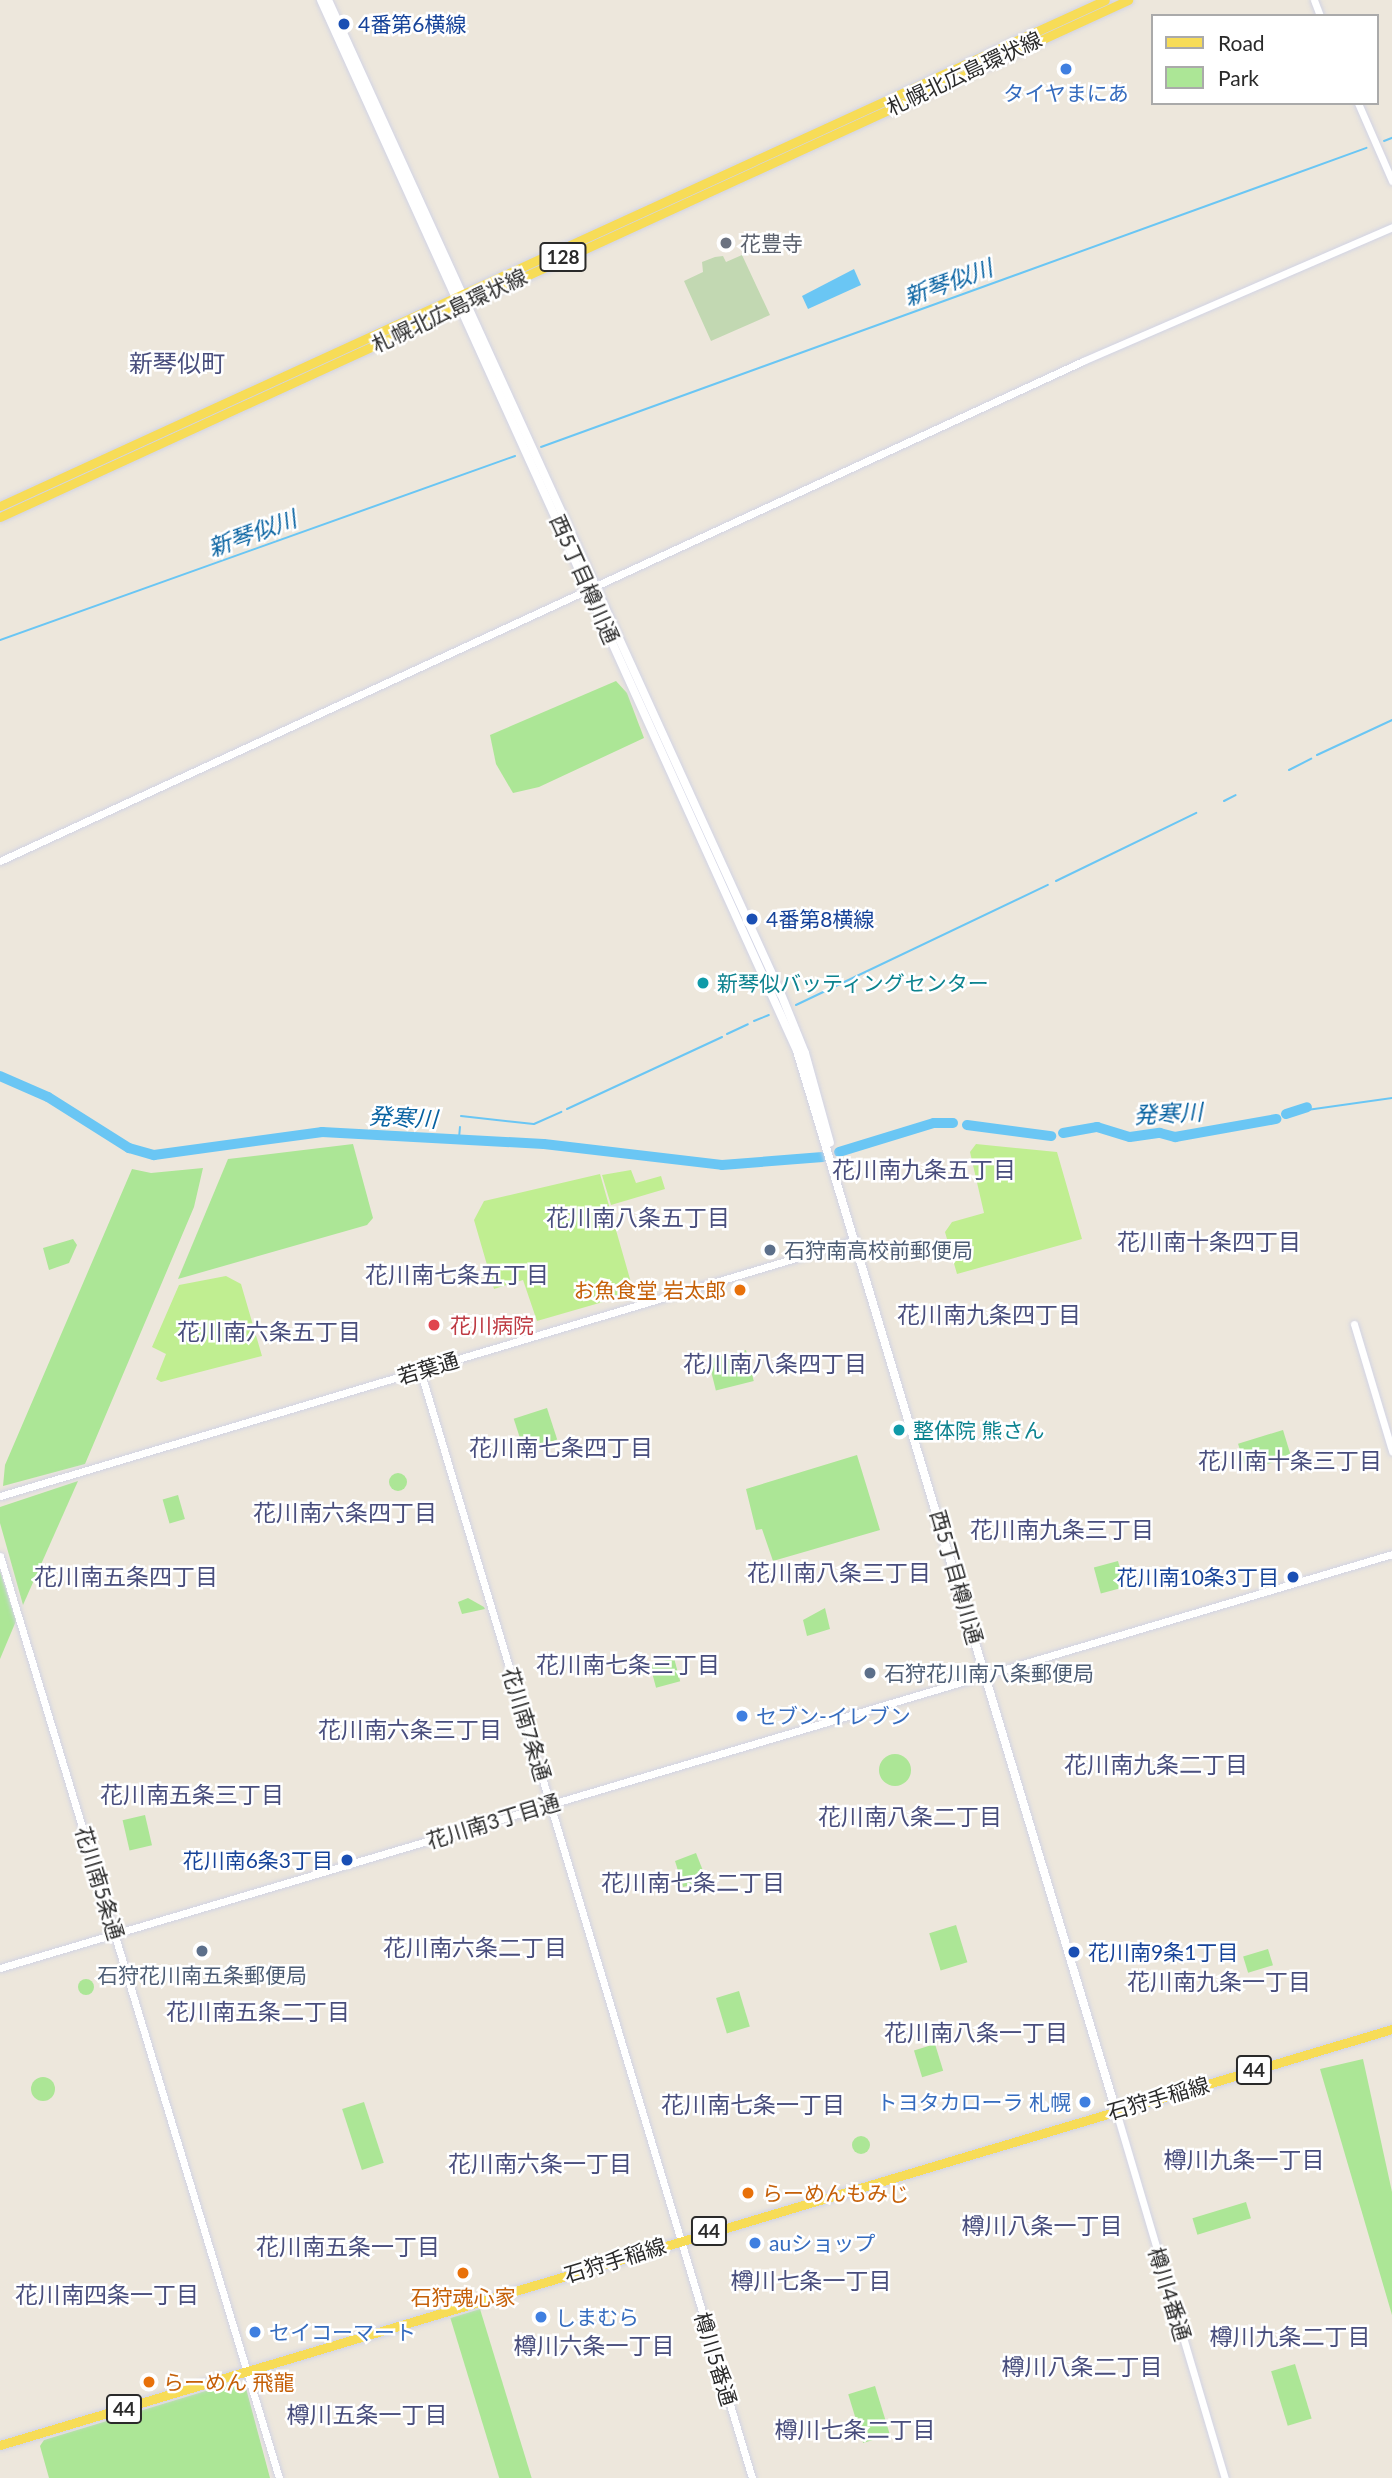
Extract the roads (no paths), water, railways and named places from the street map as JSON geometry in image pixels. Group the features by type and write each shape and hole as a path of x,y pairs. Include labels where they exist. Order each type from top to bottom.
{"main road":[{"name":"西5丁目樽川通","path":"321,0 461,299"},
{"name":"西5丁目樽川通","path":"328,0 592,588 779,989 805,1053 856,1240 1116,2111"},
{"name":"札幌北広島環状線","path":"0,517 1105,0"},
{"name":"札幌北広島環状線","path":"0,506 1128,0"},
{"name":"石狩手稲線","path":"0,2445 1392,2029"}],"street":[{"path":"1359,105 1392,181"},
{"path":"0,861 1083,362 1392,227"},
{"name":"若葉通","path":"0,1496 856,1240"},
{"path":"1354,1324 1392,1451"},
{"name":"花川南7条通","path":"421,1370 681,2240"},
{"name":"花川南3丁目通","path":"0,1968 1392,1554"},
{"name":"花川南5条通","path":"0,1556 279,2478"},
{"name":"樽川4番通","path":"1116,2111 1225,2478"},
{"name":"樽川5番通","path":"681,2240 752,2478"}],"water":[{"path":"854,269 861,285 808,309 802,296"}],"waterway":[{"name":"新琴似川","path":"1384,141 1392,138"},
{"name":"新琴似川","path":"541,447 1366,148"},
{"name":"新琴似川","path":"0,640 515,456"},
{"path":"1317,755 1392,720"},
{"path":"1289,770 1311,759"},
{"path":"1224,801 1236,795"},
{"path":"1056,881 1196,813"},
{"path":"796,1005 1048,885"},
{"path":"754,1021 769,1015"},
{"path":"727,1034 748,1024"},
{"path":"567,1109 722,1037"},
{"name":"発寒川","path":"0,1076 48,1097 129,1148 154,1155 322,1132 544,1144 722,1165 823,1157"},
{"path":"1307,1110 1392,1098"},
{"name":"発寒川","path":"1286,1114 1307,1107"},
{"path":"461,1116 534,1124 561,1112"},
{"name":"発寒川","path":"1063,1133 1097,1127 1130,1137 1160,1133 1175,1137 1276,1119"},
{"name":"発寒川","path":"839,1152 934,1123 953,1123"},
{"name":"発寒川","path":"967,1125 1051,1136"},
{"path":"459,1138 460,1127"}],"place":[{"name":"4番第6横線","path":"344,24"},
{"name":"タイヤまにあ","path":"1066,69"},
{"name":"花豊寺","path":"726,243"},
{"name":"4番第8横線","path":"752,919"},
{"name":"新琴似バッティングセンター","path":"703,983"},
{"name":"石狩南高校前郵便局","path":"770,1250"},
{"name":"お魚食堂 岩太郎","path":"740,1290"},
{"name":"花川病院","path":"434,1325"},
{"name":"整体院 熊さん","path":"899,1430"},
{"name":"花川南10条3丁目","path":"1293,1577"},
{"name":"石狩花川南八条郵便局","path":"870,1673"},
{"name":"セブン-イレブン","path":"742,1716"},
{"name":"花川南6条3丁目","path":"347,1860"},
{"name":"石狩花川南五条郵便局","path":"202,1951"},
{"name":"花川南9条1丁目","path":"1074,1952"},
{"name":"トヨタカローラ 札幌","path":"1085,2102"},
{"name":"らーめんもみじ","path":"748,2193"},
{"name":"auショップ","path":"755,2243"},
{"name":"石狩魂心家","path":"463,2273"},
{"name":"しまむら","path":"541,2317"},
{"name":"セイコーマート","path":"255,2332"},
{"name":"らーめん 飛龍","path":"149,2382"}],"district":[{"name":"新琴似町","path":"177,363"},
{"name":"花川南九条五丁目","path":"924,1169"},
{"name":"花川南八条五丁目","path":"638,1217"},
{"name":"花川南十条四丁目","path":"1209,1241"},
{"name":"花川南七条五丁目","path":"457,1274"},
{"name":"花川南九条四丁目","path":"989,1314"},
{"name":"花川南六条五丁目","path":"269,1331"},
{"name":"花川南八条四丁目","path":"775,1363"},
{"name":"花川南七条四丁目","path":"561,1447"},
{"name":"花川南十条三丁目","path":"1290,1460"},
{"name":"花川南六条四丁目","path":"345,1512"},
{"name":"花川南九条三丁目","path":"1062,1529"},
{"name":"花川南八条三丁目","path":"839,1572"},
{"name":"花川南五条四丁目","path":"126,1576"},
{"name":"花川南七条三丁目","path":"628,1664"},
{"name":"花川南六条三丁目","path":"410,1729"},
{"name":"花川南九条二丁目","path":"1156,1764"},
{"name":"花川南五条三丁目","path":"192,1794"},
{"name":"花川南八条二丁目","path":"910,1816"},
{"name":"花川南七条二丁目","path":"693,1882"},
{"name":"花川南六条二丁目","path":"475,1947"},
{"name":"花川南九条一丁目","path":"1219,1981"},
{"name":"花川南五条二丁目","path":"258,2011"},
{"name":"花川南八条一丁目","path":"976,2032"},
{"name":"花川南七条一丁目","path":"753,2104"},
{"name":"樽川九条一丁目","path":"1244,2159"},
{"name":"花川南六条一丁目","path":"540,2163"},
{"name":"樽川八条一丁目","path":"1042,2225"},
{"name":"花川南五条一丁目","path":"348,2246"},
{"name":"樽川七条一丁目","path":"811,2280"},
{"name":"花川南四条一丁目","path":"107,2294"},
{"name":"樽川九条二丁目","path":"1290,2336"},
{"name":"樽川六条一丁目","path":"594,2345"},
{"name":"樽川八条二丁目","path":"1082,2366"},
{"name":"樽川五条一丁目","path":"367,2414"},
{"name":"樽川七条二丁目","path":"855,2429"}]}
